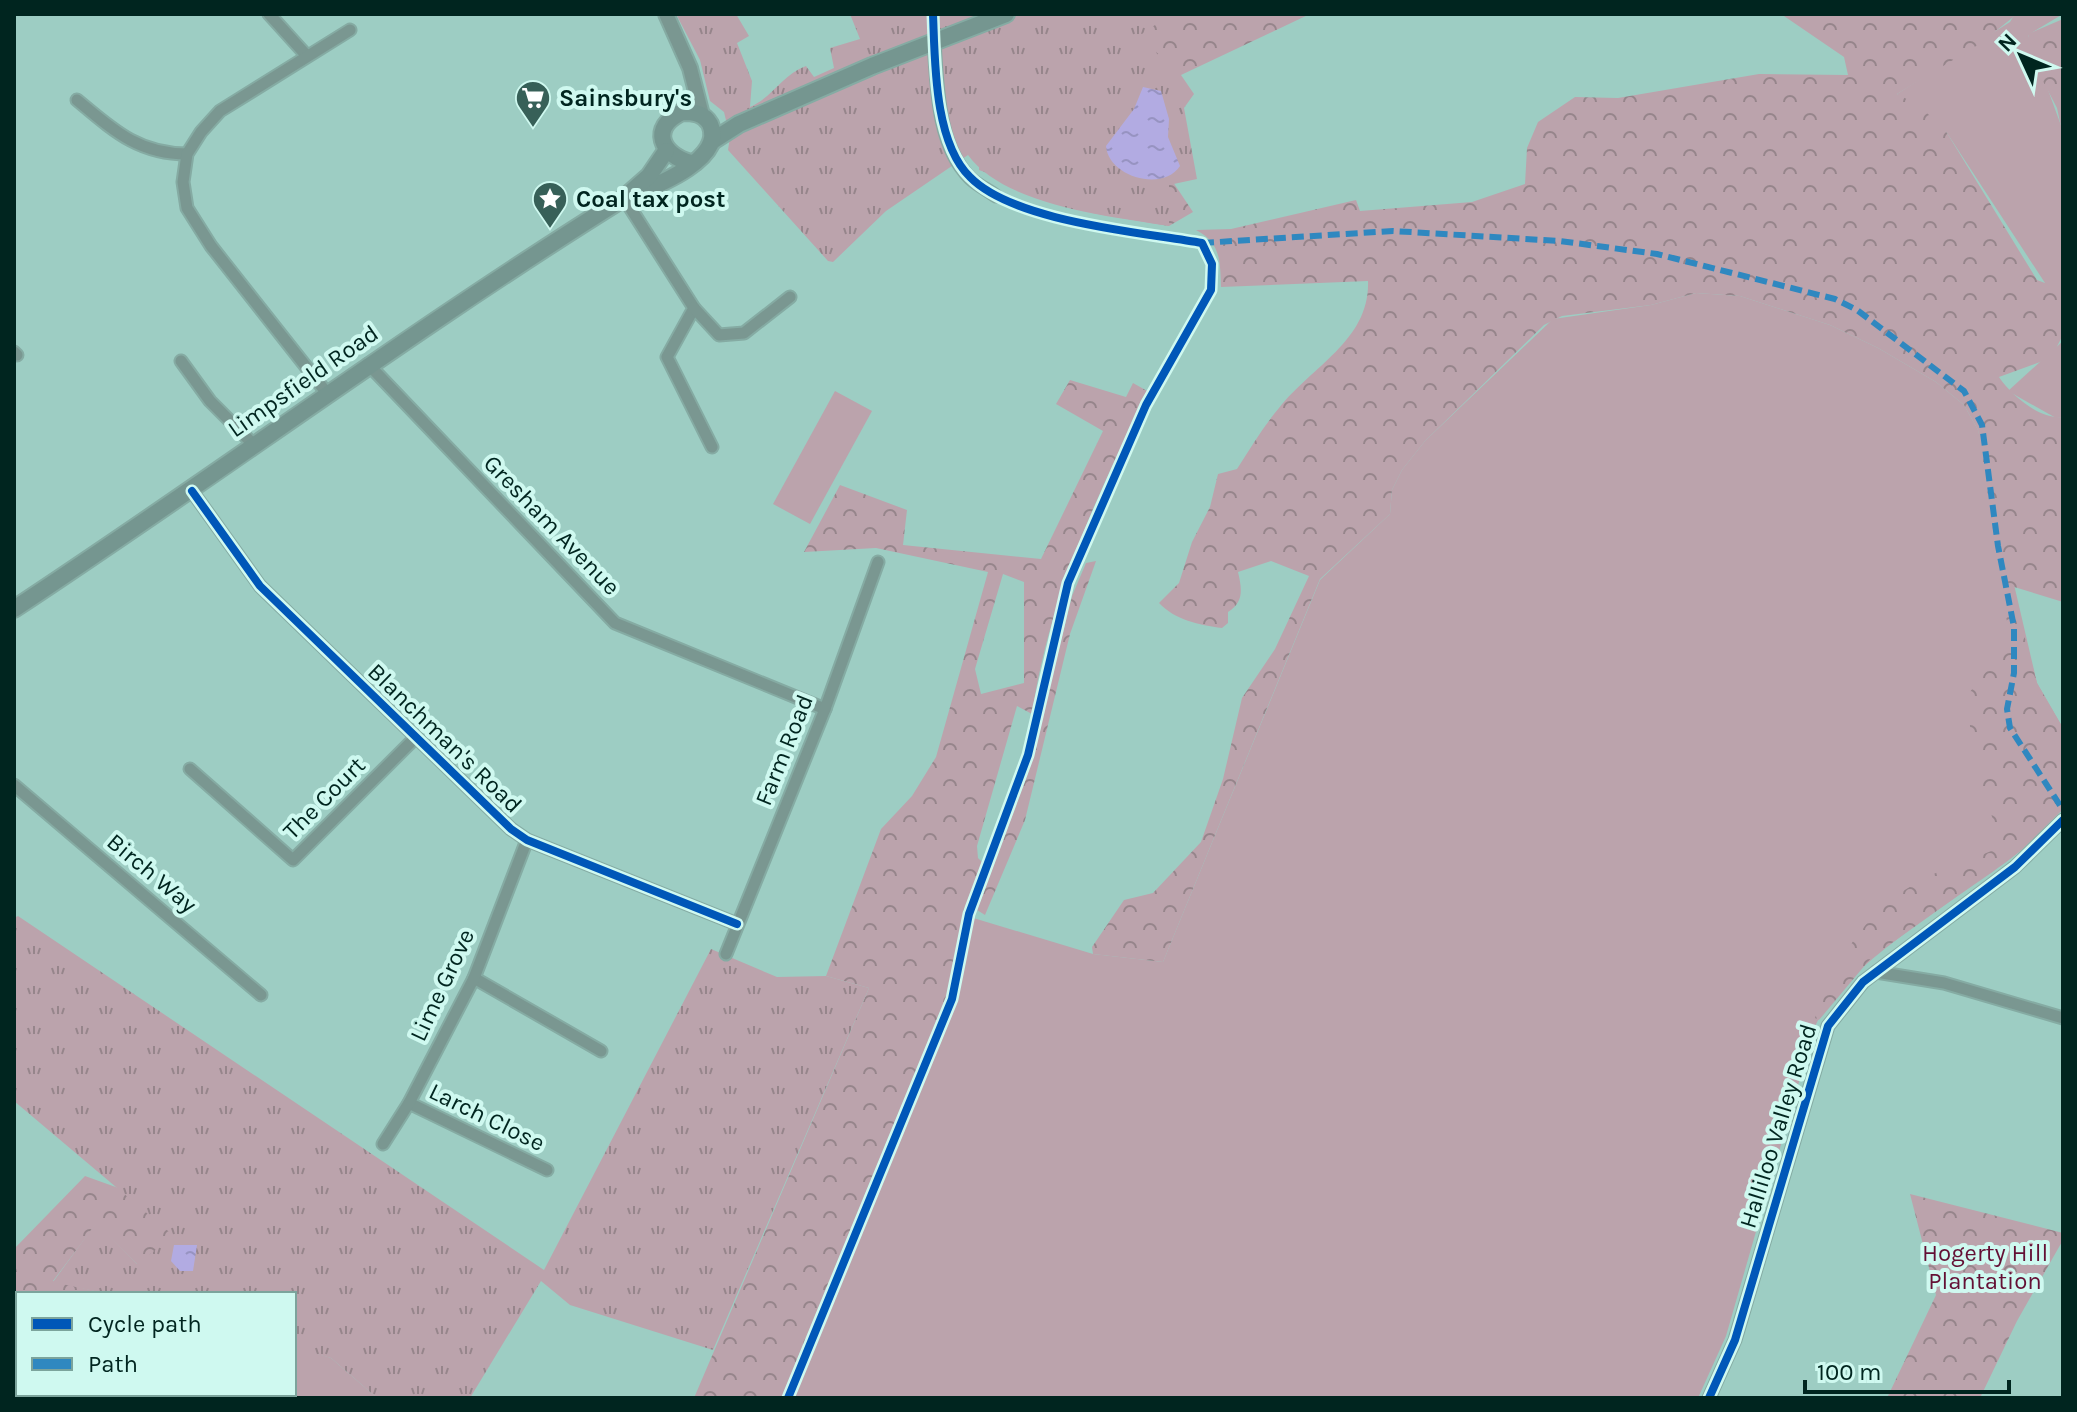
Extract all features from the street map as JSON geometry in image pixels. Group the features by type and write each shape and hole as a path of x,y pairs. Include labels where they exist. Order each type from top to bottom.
{"main road":[{"path":"739,124 682,112 665,127 662,139 666,151 675,159 691,163 710,150 714,140 739,124 934,41 1006,14"},
{"path":"705,118 714,140"},
{"name":"Limpsfield Road","path":"14,609 192,491 326,392 624,198 649,176 666,151"},
{"name":"Limpsfield Road","path":"624,198 655,186 691,163"}],"street":[{"path":"269,14 307,56"},
{"path":"666,14 690,68 705,118"},
{"path":"326,392 211,246 187,208 183,182 187,154 220,111 350,30"},
{"path":"934,41 938,97 950,145 969,177 996,196"},
{"path":"682,112 694,88"},
{"path":"77,100 121,136 159,154 187,154"},
{"path":"624,198 694,308 719,335 744,333 790,297"},
{"path":"694,308 667,357 712,447"},
{"path":"181,361 210,401 254,445"},
{"name":"Gresham Avenue","path":"368,364 615,623 825,709"},
{"name":"Blanchman's Road","path":"192,491 260,586 511,829 527,840 737,924"},
{"name":"Farm Road","path":"726,954 825,709 878,562"},
{"name":"The Court","path":"190,769 293,860 415,738"},
{"name":"Birch Way","path":"14,785 261,995"},
{"name":"Halliloo Valley Road","path":"1709,1398 1735,1340 1820,1042 1841,1006 1876,972 2015,867 2062,822"},
{"name":"Lime Grove","path":"383,1144 409,1103 474,978 527,840"},
{"path":"1876,972 1944,983 2063,1018"},
{"path":"474,978 601,1051"},
{"name":"Larch Close","path":"409,1103 547,1170"}],"green space":[{"path":"676,14 736,14 749,36 737,43 752,81 750,107 806,66 814,77 834,68 830,48 860,39 850,14 1171,14 1139,36 1181,75 1194,94 1184,108 1197,179 1169,185 1169,226 1089,213 1032,197 985,172 968,155 886,211 833,262 828,261 728,150 730,137 724,112 710,101 700,60"},
{"path":"980,14 1310,14 1181,75 1152,83 1173,182 1193,212 1169,226 1092,213 979,170"},
{"path":"1781,14 2017,14 1981,43 1897,94 1920,106 1947,133 2037,280 2045,283 2056,274 2063,277 2063,335 2051,358 1999,377 2027,405 2045,415 2063,417 2063,602 2011,586 2037,683 2063,728 2063,809 2019,852 1871,958 1819,1020 1815,1018 1847,951 1876,914 1915,884 2001,847 1978,770 1965,698 2010,642 1978,430 1964,405 1936,382 1878,348 1830,325 1740,296 1696,293 1651,305 1562,316 1544,325 1425,441 1402,470 1392,490 1390,514 1320,579 1163,962 1093,954 1092,947 1124,900 1153,893 1201,842 1223,779 1242,698 1275,649 1309,576 1271,561 1238,572 1239,599 1228,612 1228,623 1222,628 1180,618 1159,603 1179,583 1192,542 1210,507 1218,474 1237,469 1279,408 1349,336 1360,320 1366,302 1368,281 1221,287 1215,247 1196,230 1231,229 1356,200 1360,211 1472,202 1525,184 1527,148 1538,122 1575,97 1618,98 1759,74 1848,75 1844,57"},
{"path":"2015,14 2063,14 2028,35 2063,131 2063,283 2045,283 1947,133 1897,94 2010,22"},
{"path":"2063,19 2063,136 2057,108 2033,62 2028,34"},
{"path":"1696,293 1740,296 1830,325 1878,348 1936,382 1964,405 1978,430 2037,683 2063,728 2063,809 2019,852 1928,916 1862,969 1835,997 1815,1025 1726,1336 1698,1398 791,1398 954,999 970,917 1093,954 1163,962 1320,580 1390,514 1392,490 1402,470 1425,441 1553,319 1651,305"},
{"path":"2063,341 2063,417 2056,418 2008,391"},
{"path":"1070,380 1126,397 1133,383 1149,392 1077,548 1050,630 1032,714 1017,706 977,846 978,858 986,866 969,912 950,998 785,1398 694,1398 869,988 826,976 881,829 912,796 936,757 988,572 876,548 804,552 840,485 907,510 903,545 1041,559 1103,431 1056,404","holes":["1003,574 1024,582 1024,683 981,694 975,669"]},
{"path":"835,391 872,411 810,524 773,504"},
{"path":"1096,561 1070,634 1025,820 985,915 977,910 1030,767 1072,596 1086,563"},
{"path":"18,916 544,1270 711,949 777,977 826,976 869,988 713,1350 570,1305 541,1281 470,1398 377,1398 331,1358 296,1349 296,1292 99,1292 53,1282 96,1223 137,1264 174,1236 14,1101 14,918"},
{"path":"85,1176 177,1209 182,1279 137,1264 96,1224 53,1281 100,1292 16,1292 16,1374 14,1249"},
{"name":"Hogerty Hill Plantation","path":"1910,1194 2063,1233 2063,1240 2017,1321 1980,1398 1887,1398 1936,1295"},
{"path":"296,1347 331,1358 377,1398 215,1398 296,1396"},
{"path":"27,1396 218,1396 215,1398"}],"water":[{"path":"1143,87 1161,91 1169,119 1168,137 1180,166 1172,174 1161,178 1149,179 1126,173 1109,157 1106,146 1134,109"},
{"path":"174,1245 197,1245 193,1271 180,1271 171,1261"}],"marked path":[{"path":"1202,243 1393,231 1560,241 1657,254 1835,299 1857,310 1964,391 1982,425 1998,546 2014,627 2014,673 2007,709 2010,728 2063,810"}],"cycle path":[{"path":"788,1398 952,999 969,914 1028,755 1068,583 1146,405 1211,290 1212,264 1202,243 1047,215 1016,205 990,192 970,177 958,162 943,122 936,77 933,14"},
{"path":"192,491 260,586 511,829 527,840 737,924"},
{"path":"1709,1398 1735,1340 1828,1026 1863,982 2015,867 2063,820"}],"place":[{"name":"Sainsbury's","path":"533,129"},
{"name":"Coal tax post","path":"550,230"}]}
